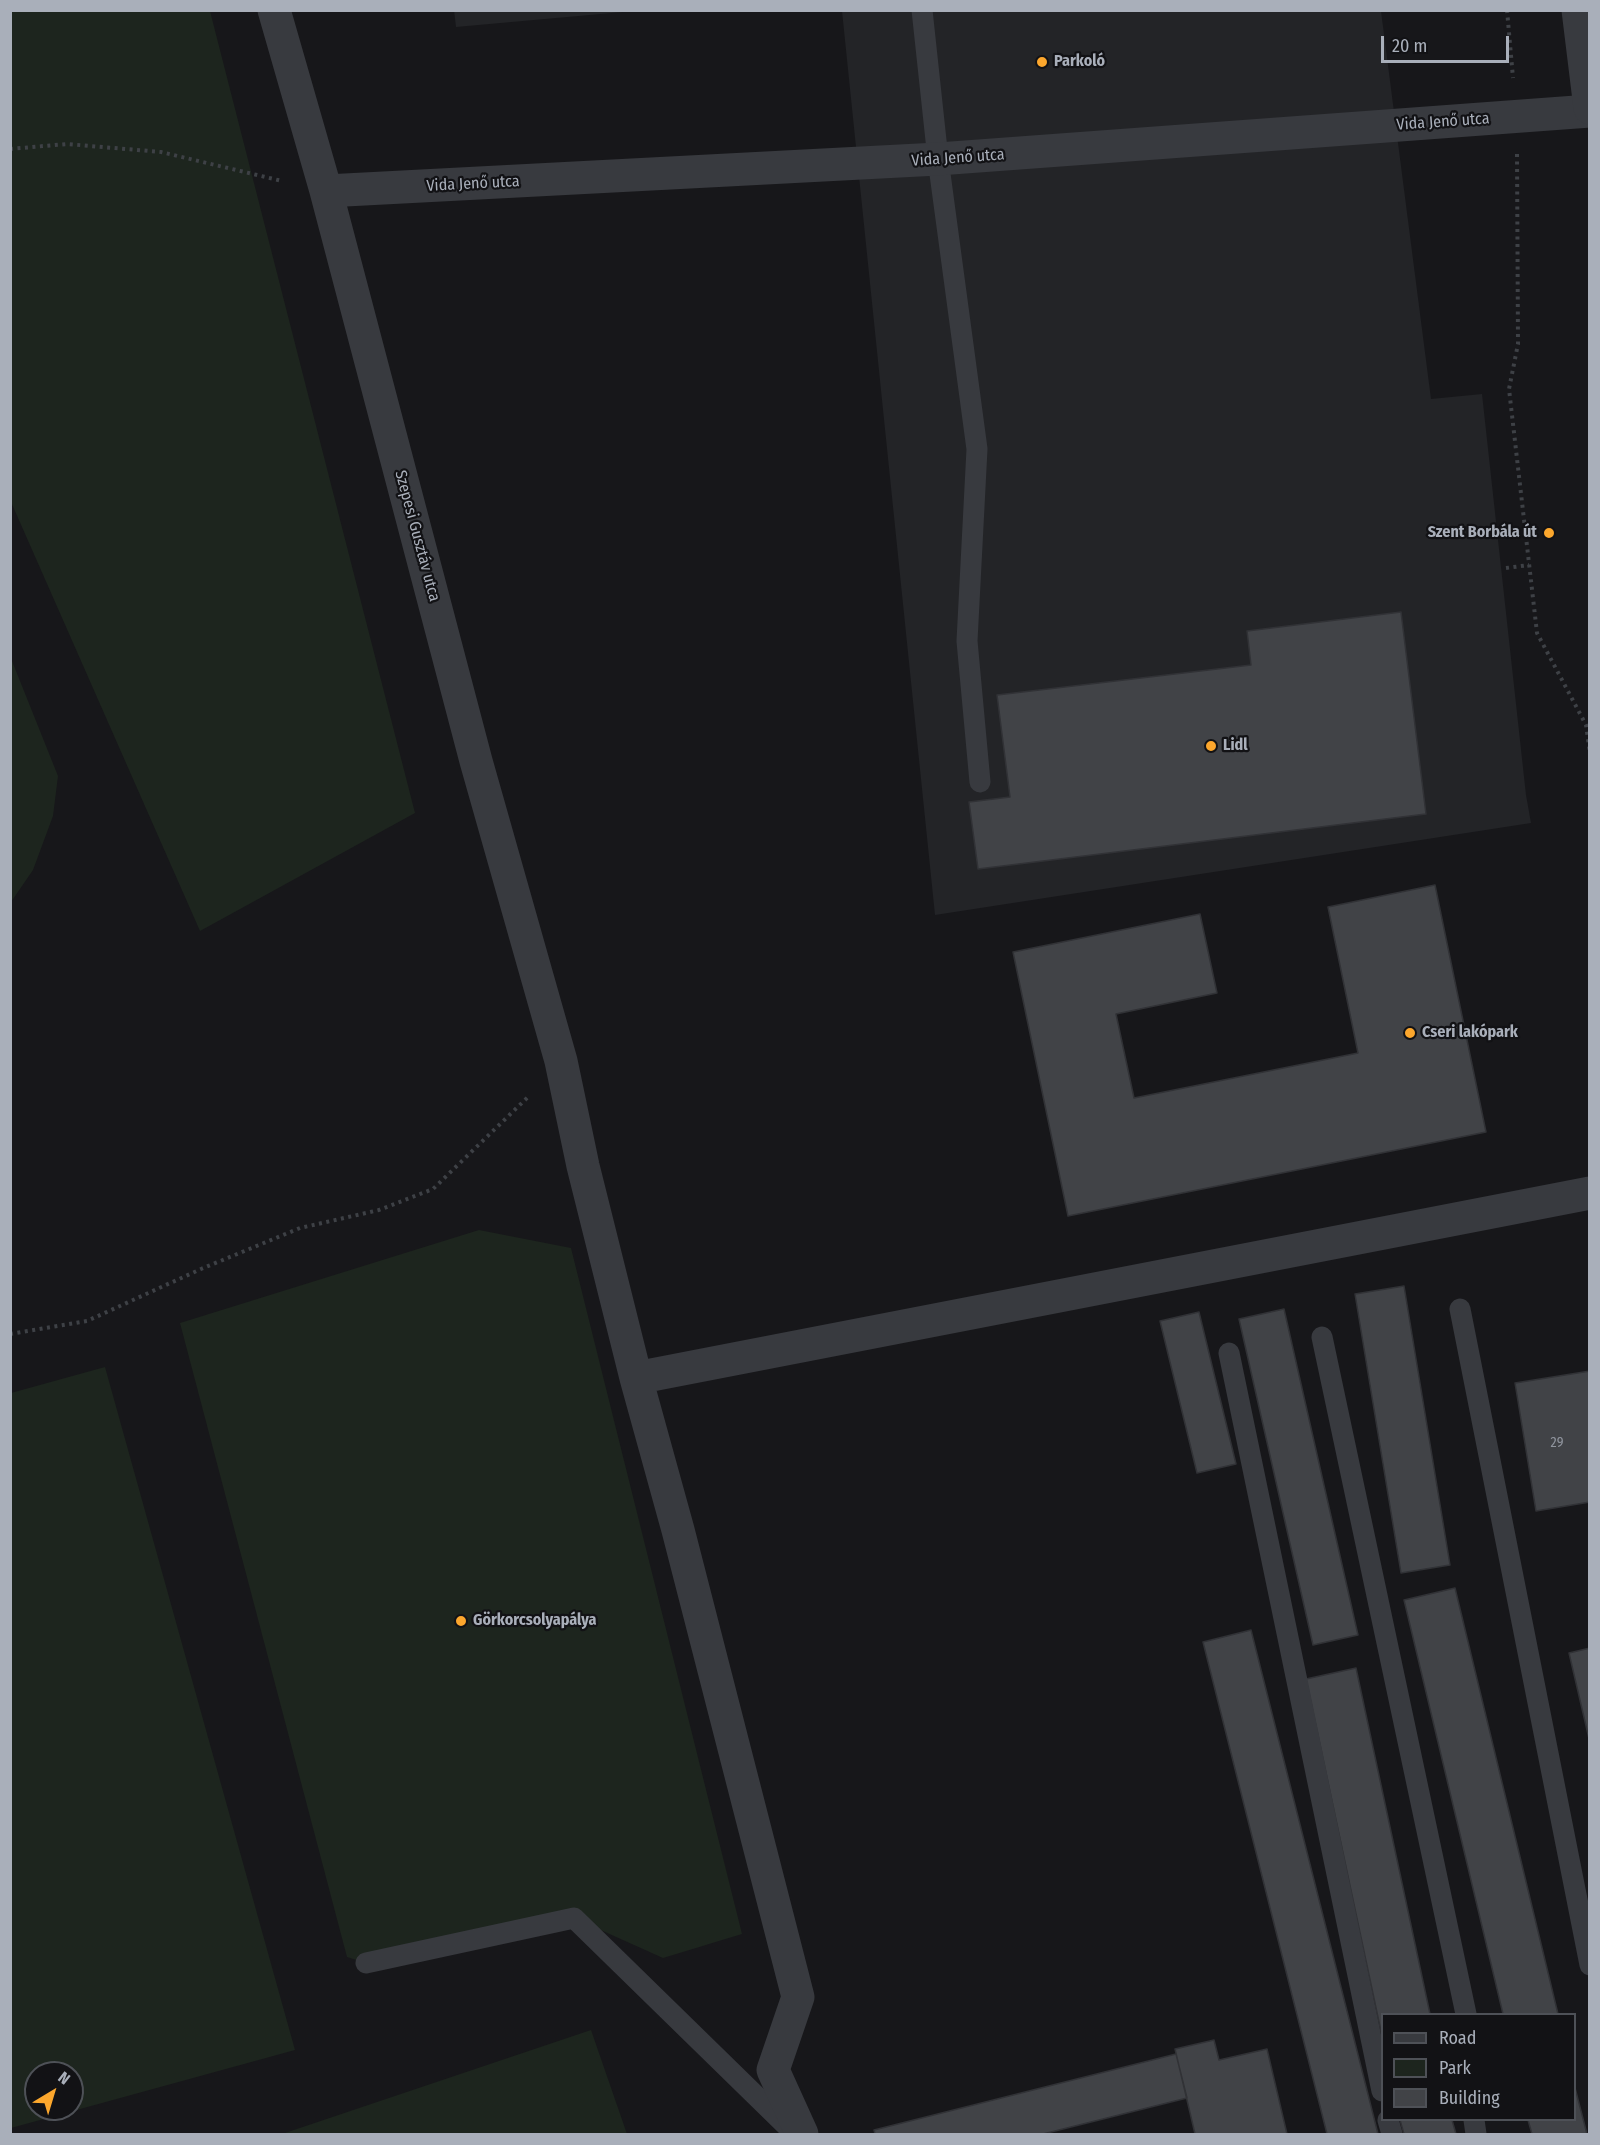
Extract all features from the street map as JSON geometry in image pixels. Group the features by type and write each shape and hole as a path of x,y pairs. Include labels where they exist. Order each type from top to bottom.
{"street":[{"name":"Szepesi Gusztáv utca","path":"274,10 326,191 476,761 561,1061 583,1166 636,1378 681,1542 798,1997 772,2070 802,2134"},
{"path":"1578,10 1590,109"},
{"name":"Vida Jenő utca","path":"326,191 938,159 1590,109"},
{"path":"636,1378 1590,1193"}],"lane":[{"path":"922,10 938,159 977,449 967,641 980,782"},
{"path":"1460,1309 1590,1965"},
{"path":"1322,1337 1466,2013"},
{"path":"1229,1353 1381,2081"},
{"path":"366,1963 574,1918 795,2134"}],"path":[{"path":"1507,10 1516,116 1518,344 1509,389 1537,633 1586,725 1590,753"},
{"path":"10,149 67,144 160,152 326,191"},
{"path":"1506,568 1529,565"},
{"path":"10,1334 87,1321 201,1269 300,1228 379,1210 433,1189 532,1094 561,1061"}],"shaded area":[{"path":"454,10 634,10 634,11 456,27"},
{"path":"842,11 1381,11 1431,399 1482,394 1531,823 935,915"}],"green space":[{"path":"10,11 210,11 415,813 200,931 11,502"},
{"path":"10,656 58,776 53,816 33,870 11,902"},
{"name":"Görkorcsolyapálya","path":"479,1230 571,1248 742,1934 663,1958 574,1918 366,1963 347,1957 180,1323"},
{"path":"105,1367 295,2050 84,2108 84,2061 24,2061 24,2121 36,2121 11,2128 11,1393"},
{"path":"591,2030 627,2134 282,2134"}],"building":[{"name":"Lidl","path":"1401,612 1426,814 978,869 969,802 1010,797 997,695 1251,665 1247,631"},
{"name":"Cseri lakópark","path":"1435,885 1486,1132 1068,1216 1013,952 1200,914 1217,993 1116,1014 1134,1098 1358,1053 1328,907"},
{"path":"1404,1286 1450,1565 1401,1573 1355,1294"},
{"path":"1284,1309 1358,1635 1313,1645 1239,1319"},
{"path":"1199,1312 1236,1464 1197,1473 1160,1321"},
{"path":"1590,1371 1590,1502 1536,1511 1515,1383"},
{"path":"1455,1588 1558,2013 1503,2013 1404,1600"},
{"path":"1251,1630 1378,2134 1327,2134 1203,1642"},
{"path":"1590,1648 1590,1743 1569,1653"},
{"path":"1356,1668 1430,2013 1381,2013 1381,2031 1306,1679"},
{"path":"1214,2040 1219,2060 1267,2049 1287,2134 1195,2134 1175,2049"},
{"path":"1176,2054 1187,2098 1043,2134 875,2134 874,2130"},
{"path":"1576,2092 1587,2134 1532,2134 1528,2121 1576,2121"},
{"path":"1400,2121 1452,2121 1456,2134 1404,2134"}],"place":[{"name":"Parkoló","path":"1042,62"},
{"name":"Szent Borbála út","path":"1549,533"},
{"name":"Lidl","path":"1211,746"},
{"name":"Cseri lakópark","path":"1410,1033"},
{"name":"Görkorcsolyapálya","path":"461,1621"}]}
